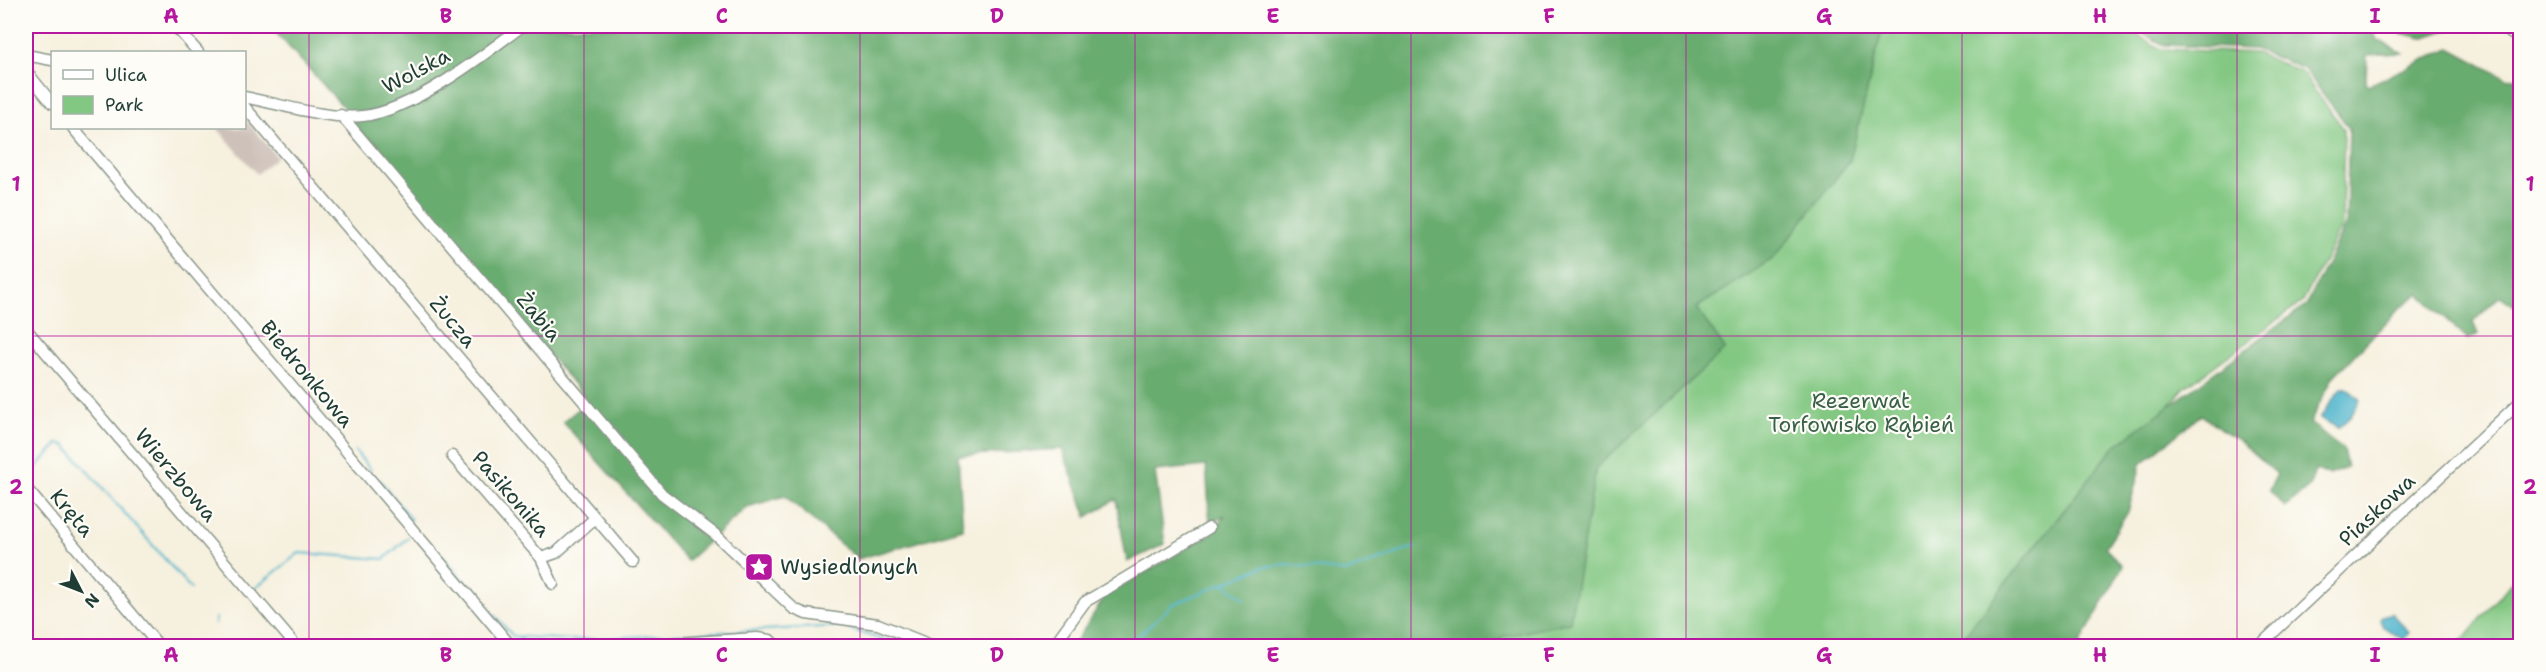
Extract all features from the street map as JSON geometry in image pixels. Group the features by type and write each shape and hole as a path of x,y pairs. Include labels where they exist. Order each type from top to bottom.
{"street":[{"path":"175,26 197,51"},
{"name":"Wolska","path":"246,97 341,115 363,116 403,104 477,60 522,26"},
{"path":"2500,26 2520,39"},
{"path":"26,55 51,60"},
{"path":"26,71 51,102"},
{"name":"Żucza","path":"246,108 633,562"},
{"name":"Żabia","path":"341,115 662,494 716,535 794,609 806,614 878,624 933,646"},
{"name":"Biedronkowa","path":"74,129 512,646"},
{"name":"Wierzbowa","path":"26,329 296,646"},
{"name":"Piaskowa","path":"2259,646 2520,402"},
{"name":"Pasikonika","path":"452,456 541,558 553,584"},
{"name":"Kręta","path":"26,488 159,646"},
{"name":"Pasikonika","path":"541,558 556,553 595,518"},
{"path":"1053,646 1085,602 1209,528"},
{"path":"672,646 676,643 757,638 770,640 776,646"}],"shaded area":[{"path":"246,119 277,157 257,174 218,129 246,129"}],"green space":[{"path":"270,26 1883,26 1850,160 1774,258 1696,308 1725,349 1596,468 1570,622 1501,637 1496,646 1073,646 1106,595 1213,533 1225,515 1210,523 1206,466 1155,471 1165,544 1127,562 1116,499 1087,517 1062,449 958,456 963,529 858,559 785,496 747,507 687,561 563,422 588,401 359,129 345,109"},
{"name":"Rezerwat Torfowisko Rąbień","path":"1838,26 2121,26 2161,49 2256,53 2301,72 2344,129 2342,225 2303,301 2183,389 1973,646 1140,646 1359,494"},
{"path":"2129,26 2379,26 2372,32 2377,40 2403,53 2367,55 2366,82 2369,85 2450,48 2507,79 2520,77 2520,310 2500,296 2473,322 2478,334 2467,339 2419,294 2400,308 2333,377 2310,423 2343,449 2347,468 2328,475 2315,469 2311,485 2285,507 2269,490 2277,474 2239,441 2201,415 2141,464 2128,512 2105,548 2123,566 2079,646 1956,646 2115,446 2307,304 2346,223 2349,128 2304,69 2255,49 2164,45"},
{"path":"2403,26 2458,26 2422,38 2400,33"},
{"path":"2520,572 2520,646 2458,646"}],"water":[{"path":"2341,388 2347,388 2360,400 2351,416 2338,428 2320,418"},
{"path":"2391,613 2409,632 2404,640 2382,626 2380,620 2382,616"}],"waterway":[{"path":"26,478 58,444 65,445 191,589"},
{"path":"355,451 371,470"},
{"path":"380,480 411,520"},
{"path":"253,590 299,553 384,559 409,537"},
{"path":"433,546 487,607"},
{"path":"1127,646 1172,605 1262,567 1287,564 1346,572 1415,547"},
{"path":"1223,583 1245,599"},
{"path":"493,614 513,636 572,640 840,626 902,646"},
{"path":"215,624 216,618"},
{"path":"520,638 528,646"}],"place":[{"name":"Wysiedlonych","path":"759,567"}]}
